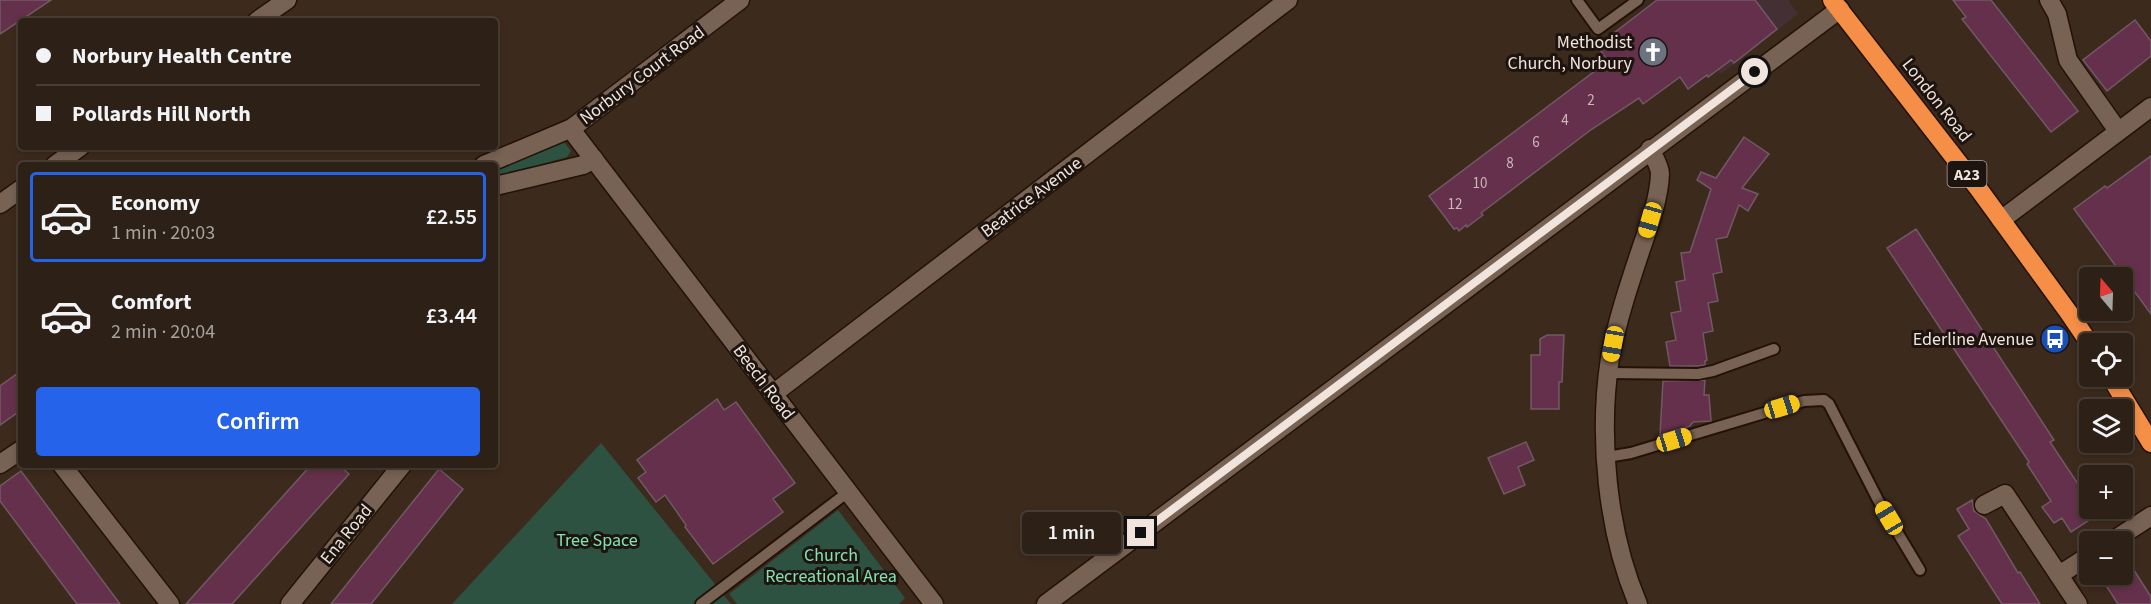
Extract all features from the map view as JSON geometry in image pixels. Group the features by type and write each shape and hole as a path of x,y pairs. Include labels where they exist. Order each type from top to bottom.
{"highway":[{"name":"London Road","path":"1836,4 2001,220 2082,333"},
{"path":"2117,387 2151,443"}],"street":[{"path":"262,18 287,0"},
{"name":"Norbury Court Road","path":"491,162 572,128 740,0"},
{"name":"Beatrice Avenue","path":"773,394 1288,0"},
{"path":"2049,0 2057,14 2068,60 2118,132"},
{"path":"1046,604 1650,149 1836,4"},
{"path":"2001,220 2151,107"},
{"name":"Norbury Court Road","path":"572,128 594,159"},
{"path":"1638,604 1626,573 1618,542 1609,489 1606,405 1608,373 1620,315 1654,205 1660,174 1650,149"},
{"path":"59,162 76,150"},
{"path":"498,185 582,165 594,159"},
{"name":"Beech Road","path":"594,159 934,604"},
{"path":"0,204 18,191"},
{"path":"0,464 18,452"},
{"path":"64,468 170,604"},
{"name":"Ena Road","path":"290,604 400,468"},
{"path":"1984,505 2005,494 2078,604"},
{"path":"2128,531 2151,516"},
{"path":"2059,574 2079,562"}],"lane":[{"path":"1577,0 1599,29 1638,0"},
{"path":"1608,373 1698,374 1713,371 1774,349"},
{"path":"1607,457 1631,453 1803,401 1824,400 1829,404 1878,500 1920,570"},
{"path":"701,604 848,492"}],"shaded area":[{"path":"1665,0 1788,0 1798,14 1721,74"}],"green space":[{"path":"559,142 564,142 571,151 567,157 498,176 498,169"},
{"name":"Tree Space","path":"601,443 731,604 452,604"},
{"name":"Church Recreational Area","path":"838,510 905,598 899,604 737,604 729,594"}],"building":[{"path":"0,0 51,0 24,18 18,18 18,22 0,34"},
{"path":"1657,0 1755,0 1777,29 1734,63 1731,60 1688,89 1680,77 1643,104 1639,98 1592,129 1481,213 1483,215 1467,227 1466,225 1459,231 1457,228 1454,229 1429,196 1608,61 1597,46"},
{"path":"1953,0 1991,0 2078,111 2051,132 1962,19 1966,17"},
{"path":"2135,20 2151,41 2151,56 2107,91 2083,60"},
{"path":"1744,137 1769,154 1742,188 1758,194 1748,211 1739,205 1727,237 1716,239 1722,272 1713,274 1718,301 1708,303 1713,331 1703,333 1707,360 1705,365 1670,366 1666,342 1676,340 1671,313 1681,311 1676,282 1685,280 1681,253 1690,252 1711,189 1697,180 1701,172 1716,178"},
{"path":"2151,156 2151,314 2133,289 2133,267 2117,267 2074,209 2105,186 2107,188"},
{"path":"1916,229 2054,440 2050,442 2079,486 2079,519 2091,519 2071,532 2062,518 2054,523 2042,507 2051,501 2027,464 2029,462 1887,248"},
{"path":"1547,335 1564,335 1562,382 1559,382 1559,409 1531,409 1531,355 1540,355 1540,339"},
{"path":"18,373 18,412 0,425 0,386"},
{"path":"1705,380 1704,395 1709,395 1711,421 1693,422 1690,426 1660,435 1663,381"},
{"path":"717,399 724,410 736,402 795,483 773,499 783,512 713,564 685,527 686,525 665,495 656,502 638,478 646,472 637,460"},
{"path":"1526,442 1534,460 1518,467 1525,485 1504,494 1488,458"},
{"path":"308,468 342,468 349,474 232,604 186,604"},
{"path":"439,469 463,489 371,604 331,604"},
{"path":"21,471 120,604 77,604 0,501 0,486"},
{"path":"1972,500 1974,511 1986,519 2018,573 2020,572 2040,604 2002,604 1958,536 1969,529 1957,509"},
{"path":"2133,569 2151,597 2151,604 2118,604 2106,585 2133,585"}],"place":[{"name":"Methodist Church, Norbury","path":"1653,52"},
{"name":"Ederline Avenue","path":"2055,339"}],"route":[{"path":"1141,533 1755,72"}]}
